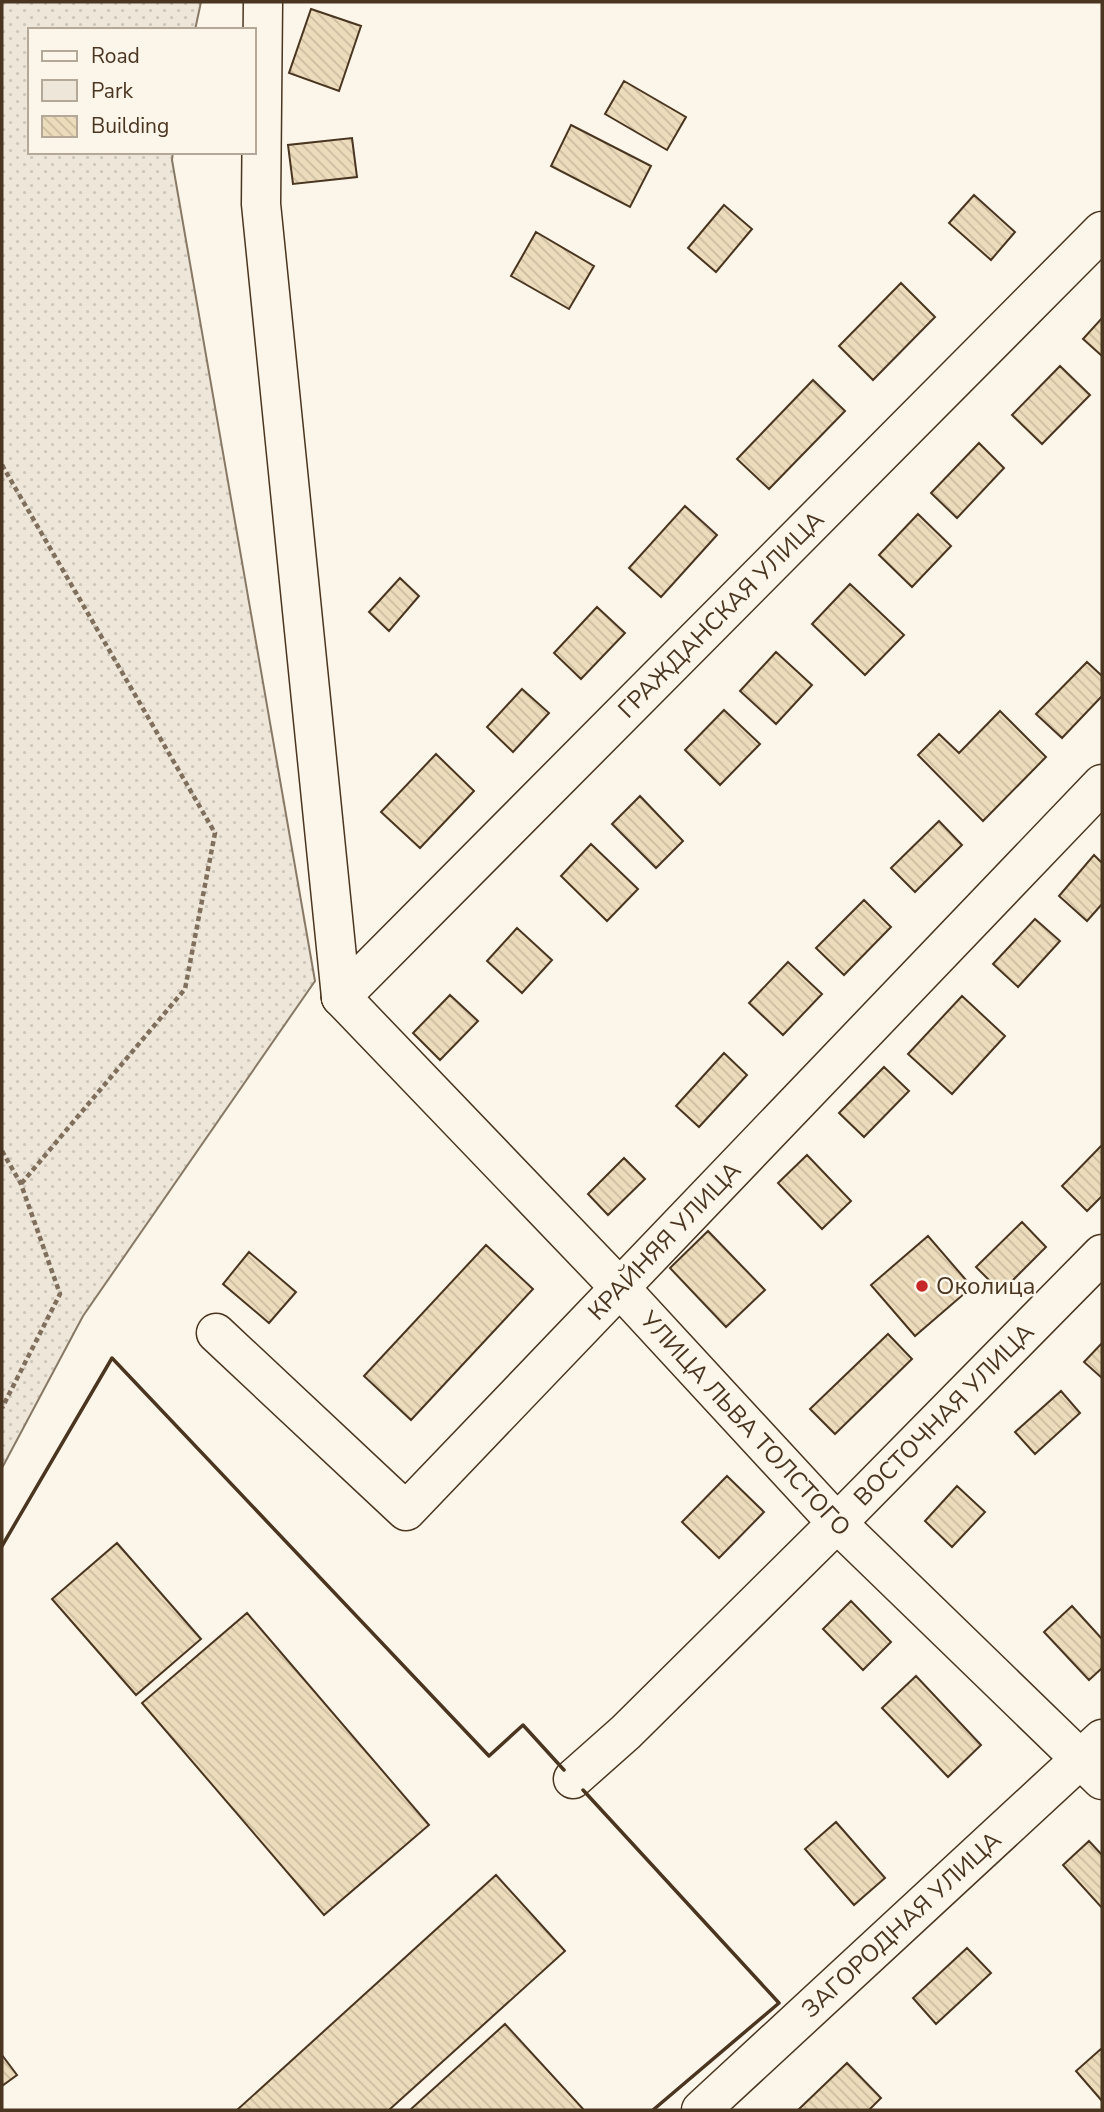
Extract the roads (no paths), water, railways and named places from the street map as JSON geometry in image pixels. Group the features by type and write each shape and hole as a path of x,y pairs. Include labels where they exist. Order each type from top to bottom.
{"street":[{"path":"263,2 261,204 341,997"},
{"name":"ГРАЖДАНСКАЯ УЛИЦА","path":"341,997 1102,231"},
{"name":"КРАЙНЯЯ УЛИЦА","path":"216,1333 406,1511 1102,784"},
{"name":"УЛИЦА ЛЬВА ТОЛСТОГО","path":"341,997 621,1289 837,1523 1095,1759"},
{"name":"ВОСТОЧНАЯ УЛИЦА","path":"573,1779 626,1732 837,1523 1102,1254"},
{"name":"ЗАГОРОДНАЯ УЛИЦА","path":"701,2110 1095,1759"}],"place":[{"name":"Околица","path":"922,1286"}]}
